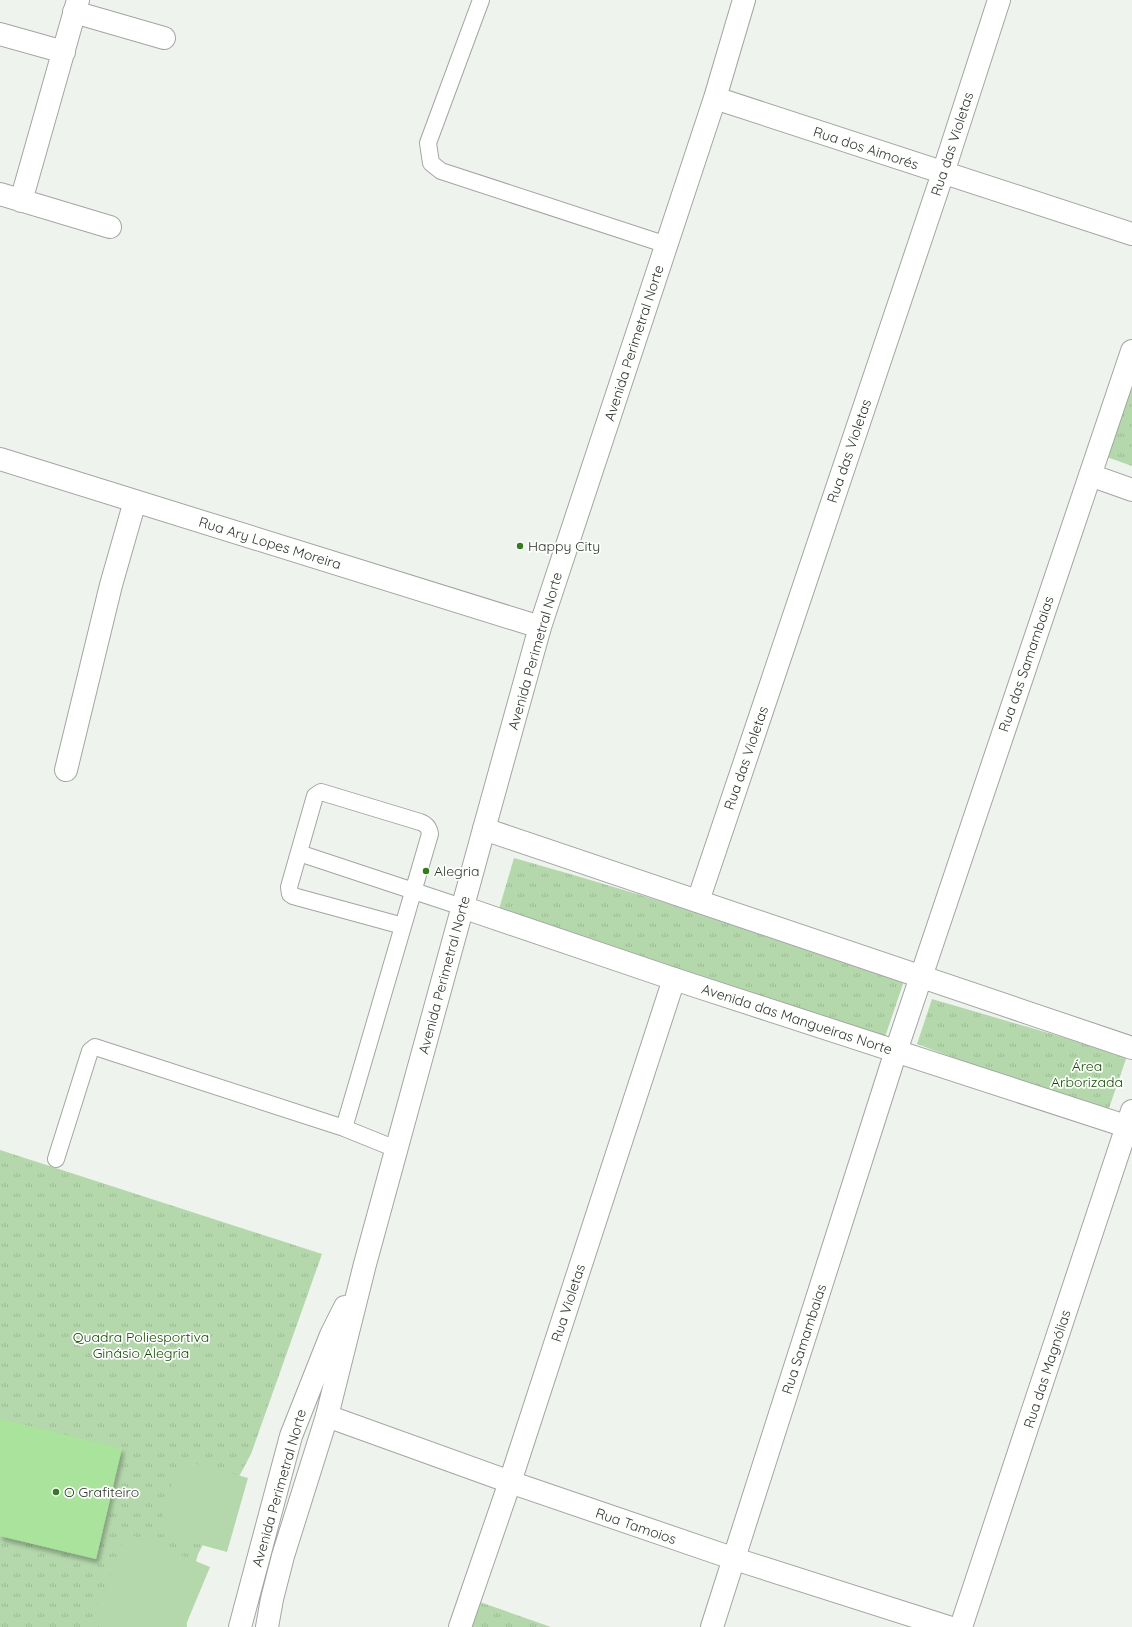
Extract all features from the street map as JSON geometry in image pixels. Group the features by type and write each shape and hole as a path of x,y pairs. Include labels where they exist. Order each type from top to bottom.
{"street":[{"name":"Avenida Perimetral Norte","path":"267,1627 272,1599 283,1556 327,1416 365,1264 396,1149 540,627 715,98 744,0"},
{"name":"Rua das Violetas","path":"698,901 943,173 999,0"},
{"path":"21,201 76,6 164,38"},
{"path":"0,34 64,52"},
{"name":"Rua dos Aimorés","path":"715,98 1132,234"},
{"path":"0,194 110,228"},
{"name":"Rua das Samambaias","path":"896,1051 1132,351"},
{"name":"Rua Ary Lopes Moreira","path":"0,459 540,627"},
{"path":"1090,476 1132,490"},
{"path":"66,770 111,585 135,501"},
{"path":"484,829 1132,1048"},
{"name":"Avenida das Mangueiras Norte","path":"462,907 896,1051 1130,1122"},
{"name":"Rua Violetas","path":"460,1627 510,1482 674,978"},
{"name":"Rua Samambaias","path":"712,1627 896,1051"},
{"name":"Rua das Magnólias","path":"961,1627 1130,1122"},
{"name":"Avenida Perimetral Norte","path":"240,1627 291,1436 300,1409 365,1264"},
{"name":"Rua Tamoios","path":"327,1416 510,1482 734,1559 948,1627"}],"lane":[{"path":"480,0 428,143 431,163 441,171 666,245"},
{"path":"344,1128 430,834 429,828 426,824 321,792 315,796 289,891 293,896 403,926"},
{"path":"299,853 462,907"},
{"path":"56,1159 90,1052 95,1047 344,1128 396,1149"}],"green space":[{"path":"1132,366 1132,466 1104,456"},
{"path":"514,858 710,917 904,981 885,1037 748,993 499,909"},
{"name":"Área Arborizada","path":"932,999 1127,1056 1108,1111 1009,1078 917,1044"},
{"name":"Quadra Poliesportiva Ginásio Alegria","path":"0,1150 322,1254 251,1454 198,1554 184,1605 187,1627 0,1627"},
{"path":"179,1459 248,1478 227,1552 158,1533"},
{"path":"127,1533 210,1567 185,1627 100,1627 91,1623"},
{"path":"474,1600 551,1627 465,1627"}],"building":[{"name":"O Grafiteiro","path":"0,1419 122,1448 96,1559 0,1536"}],"place":[{"name":"Happy City","path":"520,546"},
{"name":"Alegria","path":"426,871"},
{"name":"O Grafiteiro","path":"56,1492"}]}
